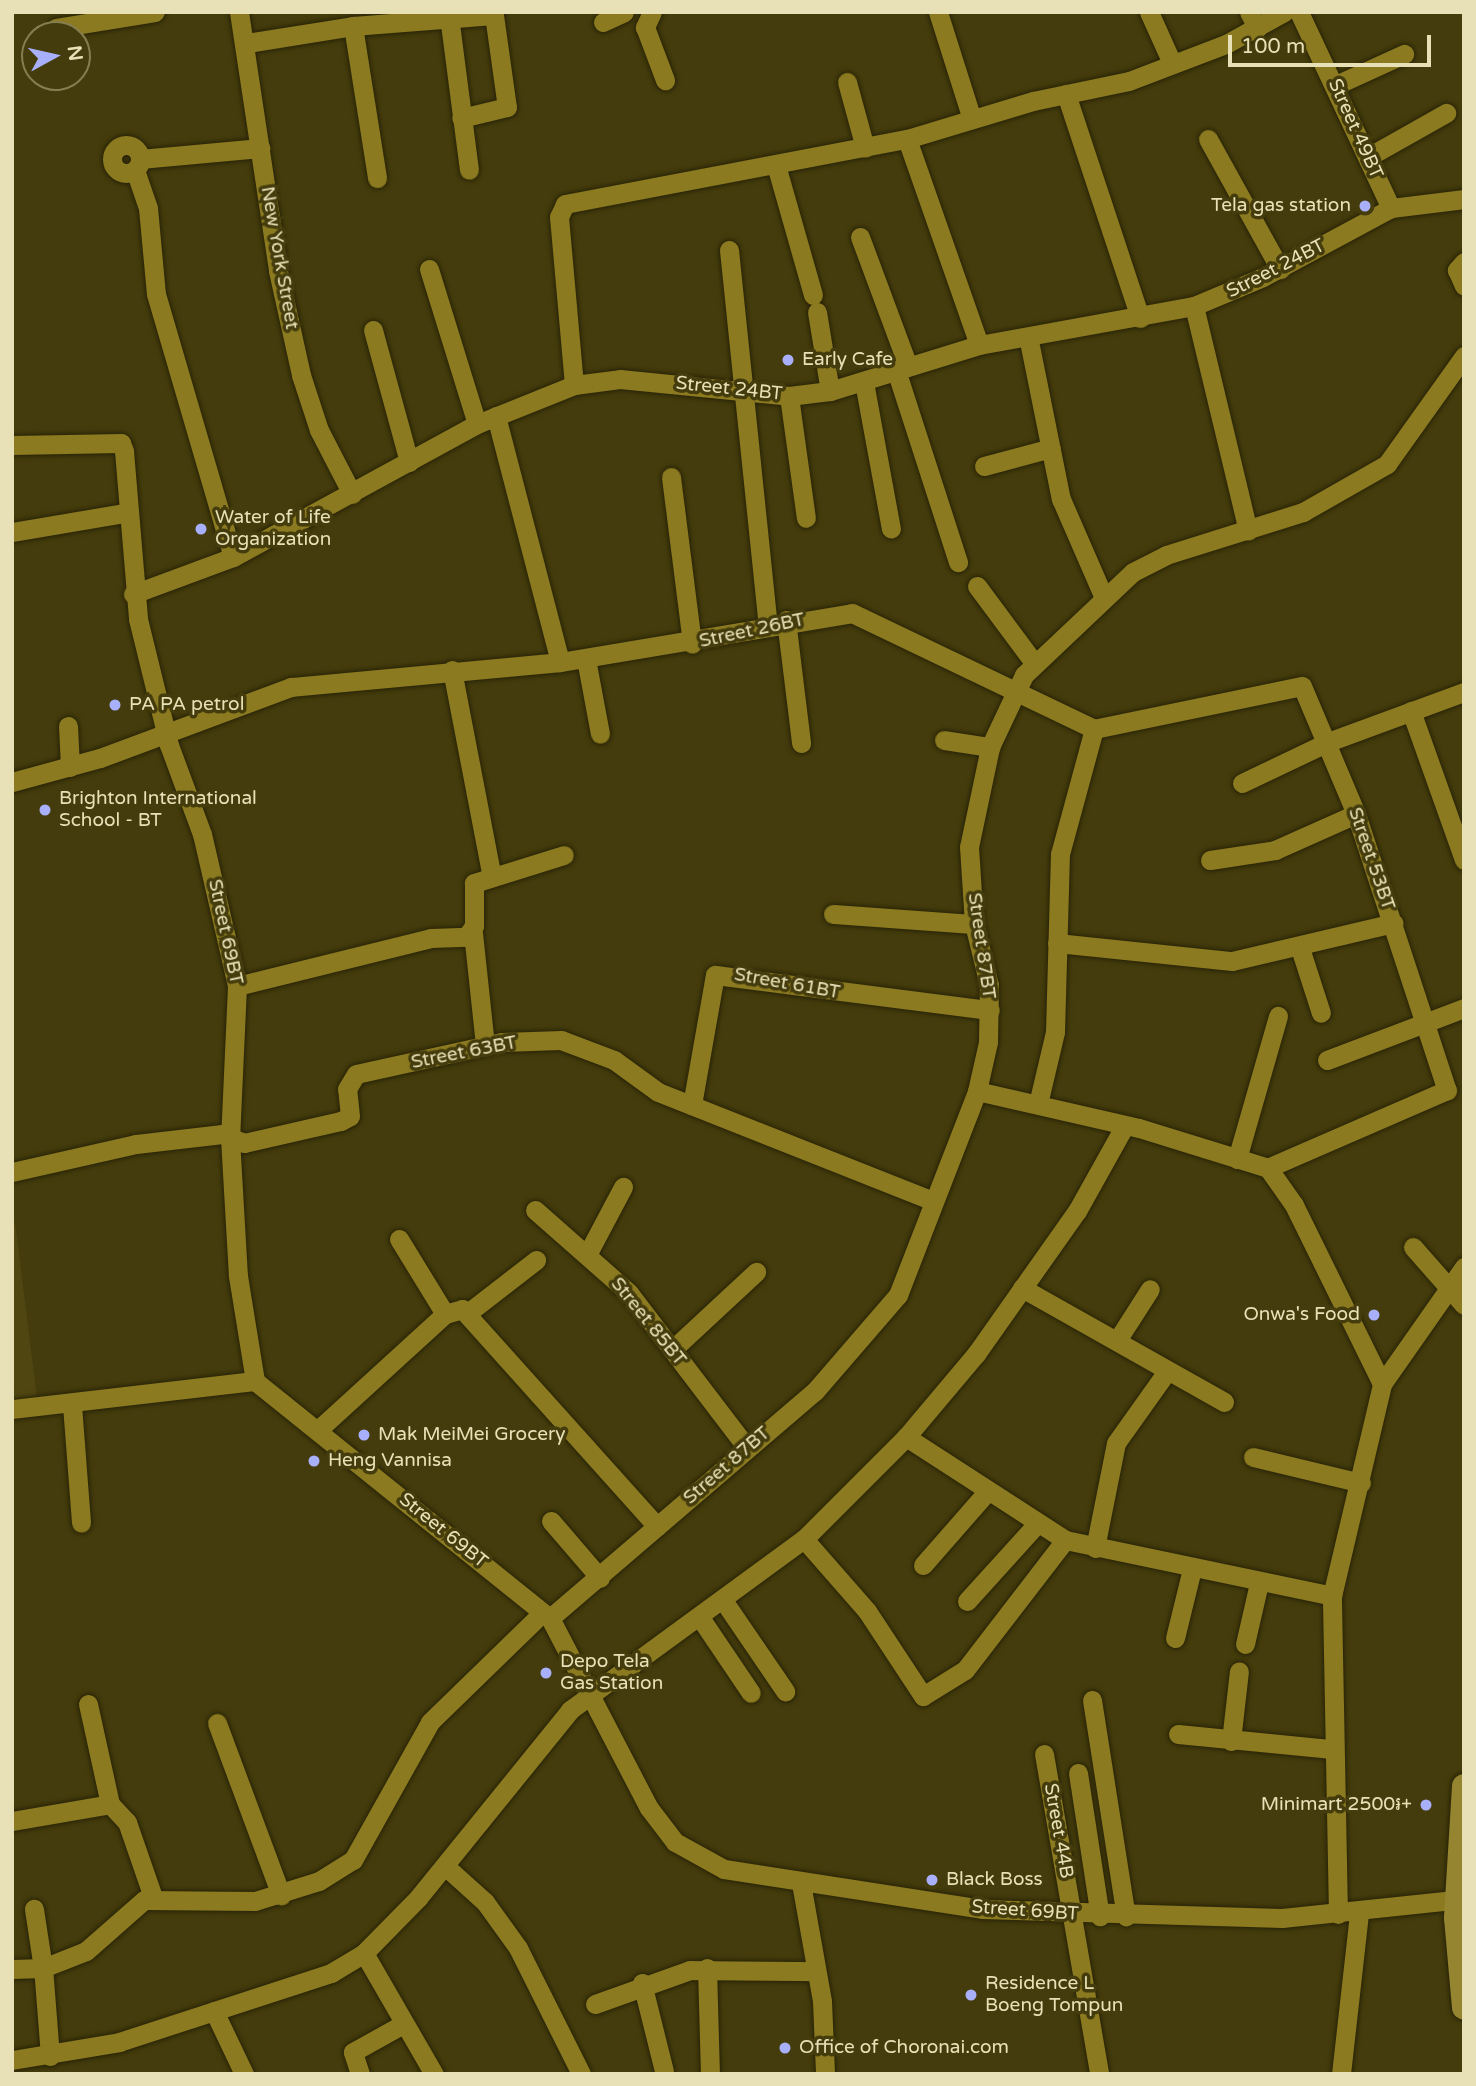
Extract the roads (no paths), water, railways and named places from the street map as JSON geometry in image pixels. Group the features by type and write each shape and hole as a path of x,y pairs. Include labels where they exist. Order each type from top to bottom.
{"main road":[{"path":"1464,1786 1460,1909 1464,2008"}],"street":[{"path":"91,22 155,12"},
{"name":"New York Street","path":"239,12 247,43 260,148 301,375 319,430 352,494"},
{"path":"603,22 624,12"},
{"path":"652,12 645,27 665,80"},
{"path":"938,12 972,119"},
{"path":"1149,12 1172,63"},
{"path":"574,385 560,207 907,139 1066,94 1129,81 1172,63 1253,20 1284,12"},
{"name":"Street 49BT","path":"1299,12 1336,85 1391,208"},
{"path":"247,43 353,26 449,16 494,15 508,102 502,111 461,118"},
{"path":"449,16 469,170"},
{"path":"353,26 377,178"},
{"path":"1336,85 1404,54"},
{"path":"846,82 865,148"},
{"path":"1066,94 1140,318"},
{"path":"1368,157 1446,113"},
{"path":"907,139 979,345"},
{"path":"1208,139 1280,268"},
{"path":"233,557 156,294 148,208 138,164 260,148"},
{"path":"776,165 815,304 830,391"},
{"name":"Street 24BT","path":"133,594 233,557 477,424 574,385 620,379 789,396 830,391 979,345 1029,341 1194,306 1280,268 1391,208 1464,198"},
{"path":"860,237 902,368 958,562"},
{"path":"729,250 741,391 777,622 801,743"},
{"path":"1464,262 1457,275 1464,286"},
{"path":"429,269 477,424"},
{"path":"1194,306 1248,531"},
{"path":"373,330 409,462"},
{"path":"1029,341 1061,499 1104,598"},
{"name":"Street 87BT","path":"153,1897 236,1903 281,1895 333,1874 360,1853 430,1723 546,1616 600,1578 815,1391 898,1296 918,1255 931,1200 976,1091 990,1010 974,924 969,847 990,747 1013,694 1035,664 1133,572 1166,555 1303,512 1387,464 1464,356"},
{"path":"864,382 891,529"},
{"path":"789,396 806,518"},
{"path":"496,416 560,662"},
{"name":"Street 69BT","path":"12,445 121,443 124,513 133,594 165,731 202,834 237,986 230,1138 238,1276 255,1381 319,1429 546,1616 649,1808 675,1842 724,1869 801,1883 1074,1915 1338,1914 1460,1909"},
{"path":"984,466 1051,448"},
{"path":"671,477 692,644"},
{"path":"12,532 124,513"},
{"path":"977,586 1035,664"},
{"name":"Street 26BT","path":"12,782 69,767 279,689 586,659 692,644 777,622 852,613 1013,694 1094,729"},
{"path":"586,659 600,734"},
{"path":"452,670 492,877"},
{"name":"Street 53BT","path":"1094,729 1302,686 1328,742 1394,923 1447,1090 1268,1168"},
{"path":"1242,783 1328,742 1464,692"},
{"path":"1411,711 1464,860"},
{"path":"68,726 69,767"},
{"path":"1038,1104 1055,1032 1060,854 1094,729"},
{"path":"944,740 990,747"},
{"path":"1210,860 1275,850 1356,814"},
{"path":"485,1045 469,888 492,877 564,855"},
{"path":"833,914 974,924"},
{"path":"1057,943 1232,961 1300,948 1394,923"},
{"path":"237,986 473,933"},
{"path":"1300,948 1321,1013"},
{"name":"Street 61BT","path":"692,1105 715,975 990,1010"},
{"path":"1327,1060 1464,1008"},
{"path":"1237,1159 1278,1016"},
{"name":"Street 63BT","path":"12,1172 136,1144 230,1138 244,1143 341,1121 349,1116 347,1089 356,1074 485,1045 561,1040 586,1047 658,1092 931,1200"},
{"path":"976,1091 1125,1125 1268,1168 1294,1205 1382,1384"},
{"path":"12,2060 50,2056 214,2011 331,1973 364,1954 445,1866 554,1727 590,1694 725,1603 804,1539 906,1437 1022,1288 1077,1211 1125,1125"},
{"path":"588,1253 624,1187"},
{"name":"Street 85BT","path":"535,1210 588,1253 672,1350 747,1448"},
{"path":"399,1239 445,1314"},
{"path":"1413,1247 1446,1290 1464,1305"},
{"path":"319,1429 445,1314 469,1312 536,1260"},
{"path":"1338,1914 1332,1749 1332,1596 1361,1483 1382,1384 1464,1267"},
{"path":"672,1350 755,1272"},
{"path":"1022,1288 1118,1339 1165,1374 1224,1402"},
{"path":"1118,1339 1150,1289"},
{"path":"469,1312 657,1526"},
{"path":"1095,1548 1116,1443 1165,1374"},
{"path":"12,1409 72,1405 255,1381"},
{"path":"72,1405 81,1523"},
{"path":"906,1437 1036,1525 1065,1540 1192,1569 1332,1596"},
{"path":"1252,1457 1361,1483"},
{"path":"923,1565 987,1492"},
{"path":"551,1521 600,1578"},
{"path":"967,1601 1036,1525"},
{"path":"804,1539 867,1611 923,1696 965,1670 1065,1540"},
{"path":"1175,1638 1192,1569"},
{"path":"1245,1644 1259,1583"},
{"path":"725,1603 785,1691"},
{"path":"701,1619 751,1693"},
{"path":"1231,1741 1239,1671"},
{"path":"1092,1700 1126,1916"},
{"path":"12,1969 43,1968 86,1951 153,1897 127,1822 110,1804 88,1704"},
{"path":"216,1723 281,1895"},
{"path":"1178,1734 1332,1749"},
{"name":"Street 44B","path":"1044,1754 1074,1915 1099,2074"},
{"path":"1078,1773 1100,1916"},
{"path":"12,1821 110,1804"},
{"path":"445,1866 485,1902 518,1948 581,2074"},
{"path":"801,1883 816,1971 825,2074"},
{"path":"34,1909 43,1968 50,2056"},
{"path":"1341,2074 1359,1913"},
{"path":"364,1954 434,2074"},
{"path":"595,2004 642,1983 707,1968 816,1971"},
{"path":"707,1968 710,2074"},
{"path":"642,1983 664,2071"},
{"path":"214,2011 244,2074"},
{"path":"360,2074 353,2052 403,2024"}],"place":[{"name":"Tela gas station","path":"1365,206"},
{"name":"Early Cafe","path":"788,360"},
{"name":"Water of Life Organization","path":"201,529"},
{"name":"PA PA petrol","path":"115,705"},
{"name":"Brighton International School - BT","path":"45,810"},
{"name":"Onwa's Food","path":"1374,1315"},
{"name":"Mak MeiMei Grocery","path":"364,1435"},
{"name":"Heng Vannisa","path":"314,1461"},
{"name":"Depo Tela Gas Station","path":"546,1673"},
{"name":"Minimart 2500៛+","path":"1426,1805"},
{"name":"Black Boss","path":"932,1880"},
{"name":"Residence L Boeng Tompun","path":"971,1995"},
{"name":"Office of Choronai.com","path":"785,2048"}]}
